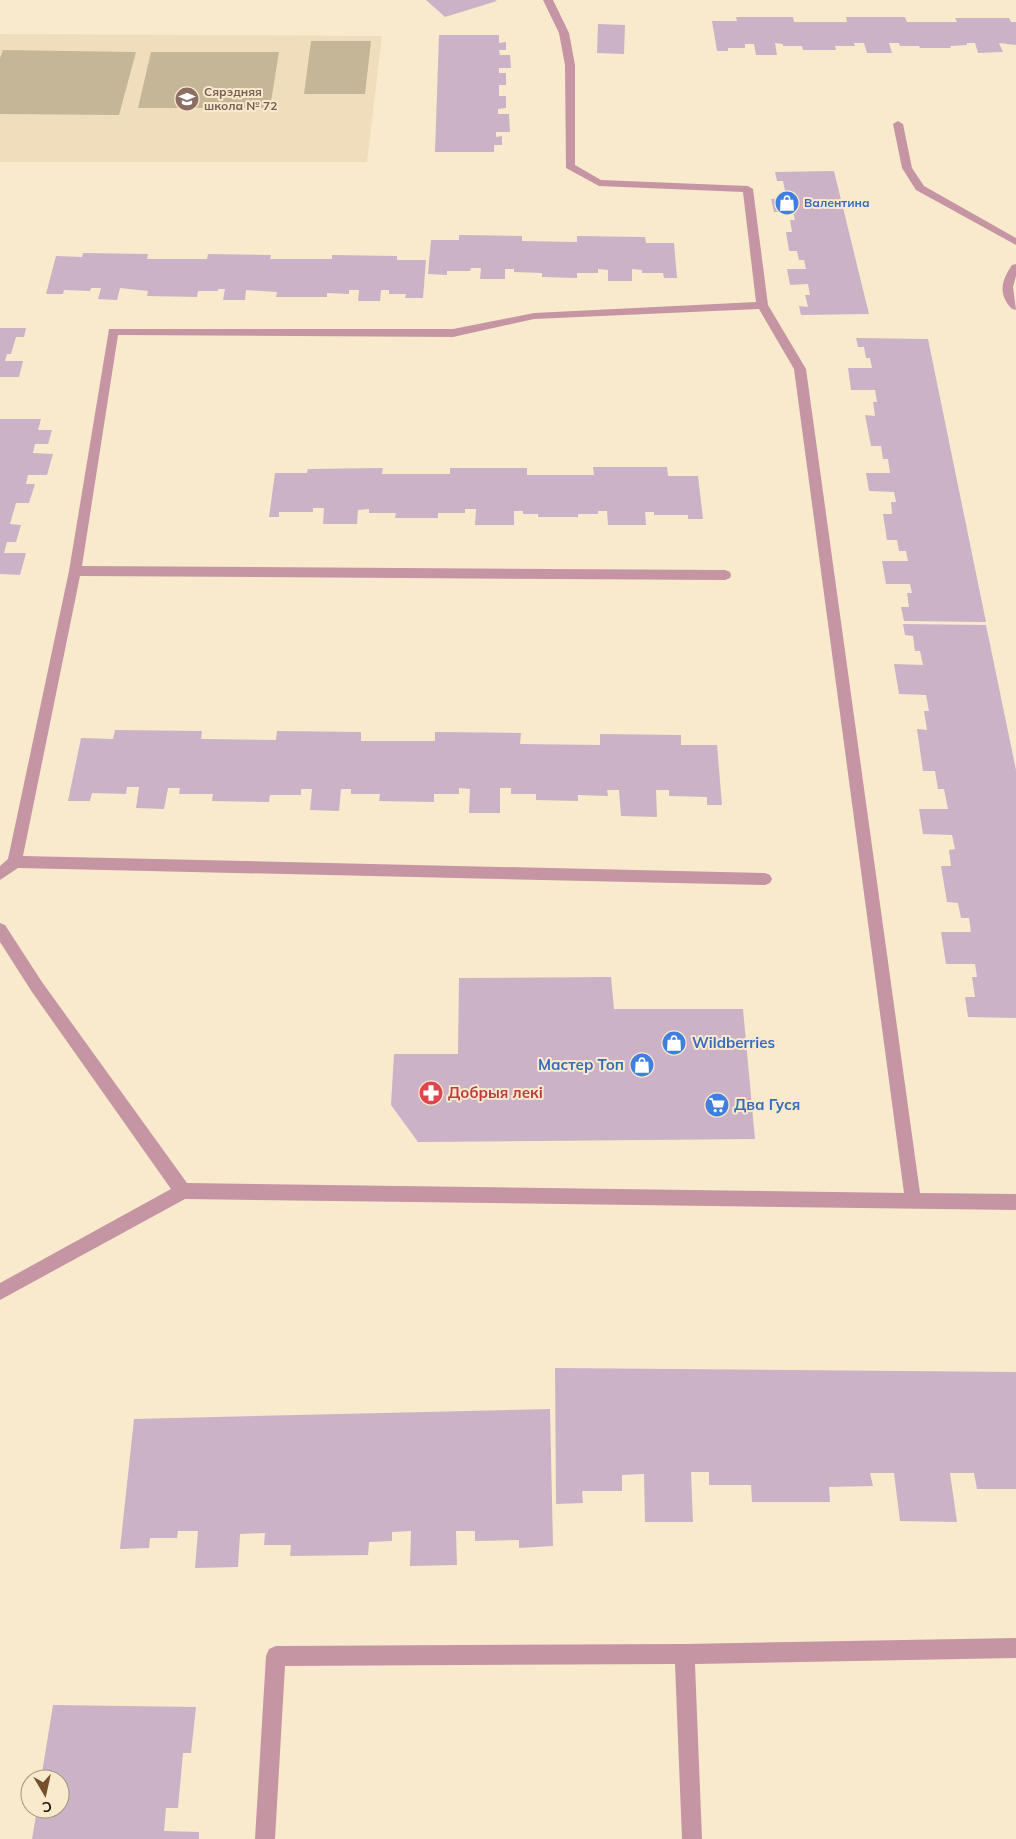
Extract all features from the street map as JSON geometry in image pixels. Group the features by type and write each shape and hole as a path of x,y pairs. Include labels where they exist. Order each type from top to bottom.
{"lane":[{"path":"548,0 564,33 570,65 570,166 599,183 748,189 762,305 800,369 913,1200"},
{"path":"898,124 908,168 920,188 1016,242"},
{"path":"1016,266 1007,285 1010,300 1016,307"},
{"path":"0,874 15,862 75,571 112,331 453,333 534,316 762,305"},
{"path":"75,571 725,574"},
{"path":"15,862 765,879"},
{"path":"0,929 37,987 183,1191"},
{"path":"0,1292 183,1191 1016,1202"},
{"path":"265,1839 276,1656 685,1654 1016,1648"},
{"path":"685,1654 692,1839"}],"shaded area":[{"name":"Сярэдняя школа № 72","path":"0,34 382,36 367,162 0,162"},
{"path":"311,41 371,41 365,94 304,94"},
{"path":"3,50 136,52 119,115 0,114 0,58"},
{"path":"151,52 279,52 270,108 138,108"}],"building":[{"path":"426,0 495,0 497,1 445,17"},
{"path":"736,17 793,17 794,22 847,22 846,17 905,17 907,22 957,22 955,18 1009,18 1011,22 1016,22 1016,45 999,43 1003,52 978,53 975,43 950,46 951,48 920,48 919,46 900,46 899,43 889,43 892,53 867,53 864,43 854,43 855,46 835,46 836,50 803,50 802,46 783,46 783,44 775,43 777,55 756,55 754,44 745,44 745,48 728,48 728,51 717,51 712,21 737,21"},
{"path":"598,24 625,25 624,54 597,53"},
{"path":"439,35 499,35 499,43 506,42 506,50 499,50 500,55 510,55 511,68 499,68 499,73 506,73 506,85 499,85 499,96 506,96 506,108 498,109 498,114 509,114 510,132 496,132 496,137 502,136 502,145 494,145 494,152 435,152"},
{"path":"834,171 869,314 801,315 799,306 808,307 805,295 810,295 808,284 790,285 787,269 806,269 804,260 799,260 797,251 789,251 786,232 792,232 790,220 795,220 793,212 774,212 771,199 791,198 789,191 785,191 783,181 777,181 775,172"},
{"path":"459,235 522,236 522,241 577,242 577,236 645,237 646,243 674,243 677,278 664,278 663,273 642,273 642,270 632,269 632,281 608,281 608,270 598,269 598,273 577,273 577,278 542,277 542,273 514,272 514,269 505,269 505,279 480,279 481,268 471,268 470,271 447,271 447,275 428,274 431,240 459,240"},
{"path":"83,253 148,254 147,259 207,259 208,254 271,255 270,259 332,259 332,255 397,256 397,260 426,260 423,298 405,298 406,294 389,294 389,290 381,290 380,301 358,301 359,290 349,290 349,294 327,293 327,297 276,297 277,292 246,290 245,300 223,300 225,289 198,291 197,297 147,296 148,291 120,288 117,300 98,299 101,288 91,288 90,291 64,290 63,294 46,294 56,256 82,257"},
{"path":"0,328 26,328 24,337 16,337 11,354 7,354 5,361 23,361 19,377 0,377"},
{"path":"856,338 928,339 986,622 904,621 901,607 909,607 907,593 912,593 910,584 886,584 882,561 908,561 906,551 899,551 897,540 887,540 883,514 892,514 891,502 896,502 894,492 869,491 866,473 890,473 888,459 883,459 881,446 871,446 865,415 875,416 873,402 877,402 875,390 851,390 848,368 872,368 870,358 866,358 864,347 858,347"},
{"path":"0,419 41,419 38,430 52,430 48,444 35,444 33,453 53,454 47,475 28,475 26,484 35,484 29,503 16,503 10,524 21,525 16,542 7,542 4,553 26,553 20,575 0,574"},
{"path":"593,467 667,467 668,476 698,476 703,519 688,519 688,515 654,515 654,512 645,512 646,525 608,525 607,511 598,511 598,514 578,514 578,517 538,517 538,514 523,514 523,511 514,511 514,525 475,525 476,509 465,509 465,513 438,513 438,518 395,518 396,513 369,513 369,509 358,510 357,524 323,524 324,508 313,508 313,512 279,512 279,517 269,517 275,473 307,473 308,469 383,468 382,474 450,474 450,468 527,468 527,475 594,475"},
{"path":"903,624 986,625 1016,770 1016,1018 968,1017 965,997 975,997 972,977 977,977 975,964 946,964 941,932 971,932 969,918 961,918 958,903 947,902 941,866 951,866 949,850 955,849 952,835 923,834 919,809 948,809 944,789 938,789 935,771 923,771 917,729 927,730 924,711 929,711 926,695 899,694 894,664 923,665 920,651 915,651 913,636 905,635"},
{"path":"115,730 202,731 201,739 276,740 277,731 361,732 361,741 435,741 435,732 521,733 520,744 600,745 600,734 681,735 681,745 717,745 722,805 707,805 707,797 669,796 669,790 656,790 657,817 621,816 619,790 607,790 608,796 578,795 578,801 536,800 536,794 511,794 511,788 500,788 500,813 469,813 470,789 459,788 459,794 434,794 434,802 379,801 380,794 351,794 351,789 341,789 339,811 310,810 312,789 301,789 301,795 270,795 269,802 212,801 213,794 179,794 180,788 168,788 164,809 136,808 139,787 127,787 126,794 92,793 90,801 68,801 81,738 113,739"},
{"path":"611,977 614,1009 743,1009 755,1139 418,1142 391,1105 394,1054 458,1054 459,978"},
{"path":"555,1368 1016,1372 1016,1489 977,1489 974,1473 950,1473 957,1522 900,1521 894,1473 870,1473 873,1486 829,1487 830,1502 752,1502 751,1485 709,1485 709,1472 691,1472 693,1522 645,1522 644,1474 622,1475 622,1491 582,1491 583,1503 556,1504"},
{"path":"550,1409 553,1546 519,1548 519,1540 475,1541 475,1531 456,1531 457,1565 410,1566 411,1531 392,1532 392,1541 369,1542 368,1555 290,1556 291,1545 264,1545 265,1533 240,1534 238,1567 195,1568 198,1531 178,1531 177,1538 150,1538 149,1548 120,1549 134,1419"},
{"path":"53,1705 196,1707 191,1753 183,1753 178,1808 166,1808 164,1831 199,1832 199,1839 32,1839 35,1819 70,1819 70,1769 43,1769"}],"place":[{"name":"Сярэдняя школа № 72","path":"187,99"},
{"name":"Валентина","path":"787,203"},
{"name":"Wildberries","path":"674,1043"},
{"name":"Мастер Топ","path":"642,1065"},
{"name":"Добрыя лекі","path":"431,1093"},
{"name":"Два Гуся","path":"717,1105"}]}
